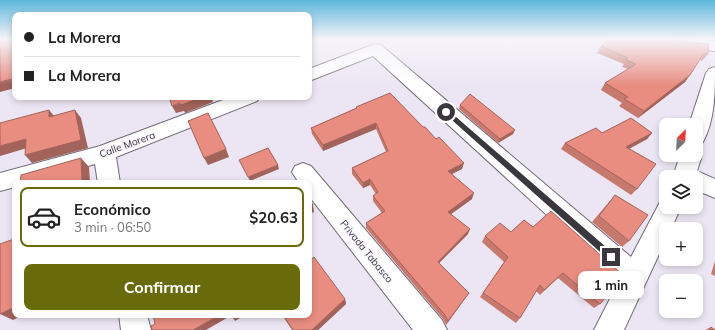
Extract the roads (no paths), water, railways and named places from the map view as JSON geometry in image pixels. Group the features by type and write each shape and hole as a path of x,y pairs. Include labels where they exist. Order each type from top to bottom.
{"street":[{"path":"312,74 361,54"},
{"path":"381,54 635,278"},
{"path":"702,118 715,73"},
{"name":"Calle Morera","path":"0,182 104,153 242,100"},
{"path":"104,153 108,180"},
{"name":"Privada Tabasco","path":"303,172 310,180"},
{"path":"703,182 715,189"},
{"name":"Privada Tabasco","path":"312,183 432,330"},
{"path":"609,330 666,214"},
{"path":"134,318 136,330"}]}
